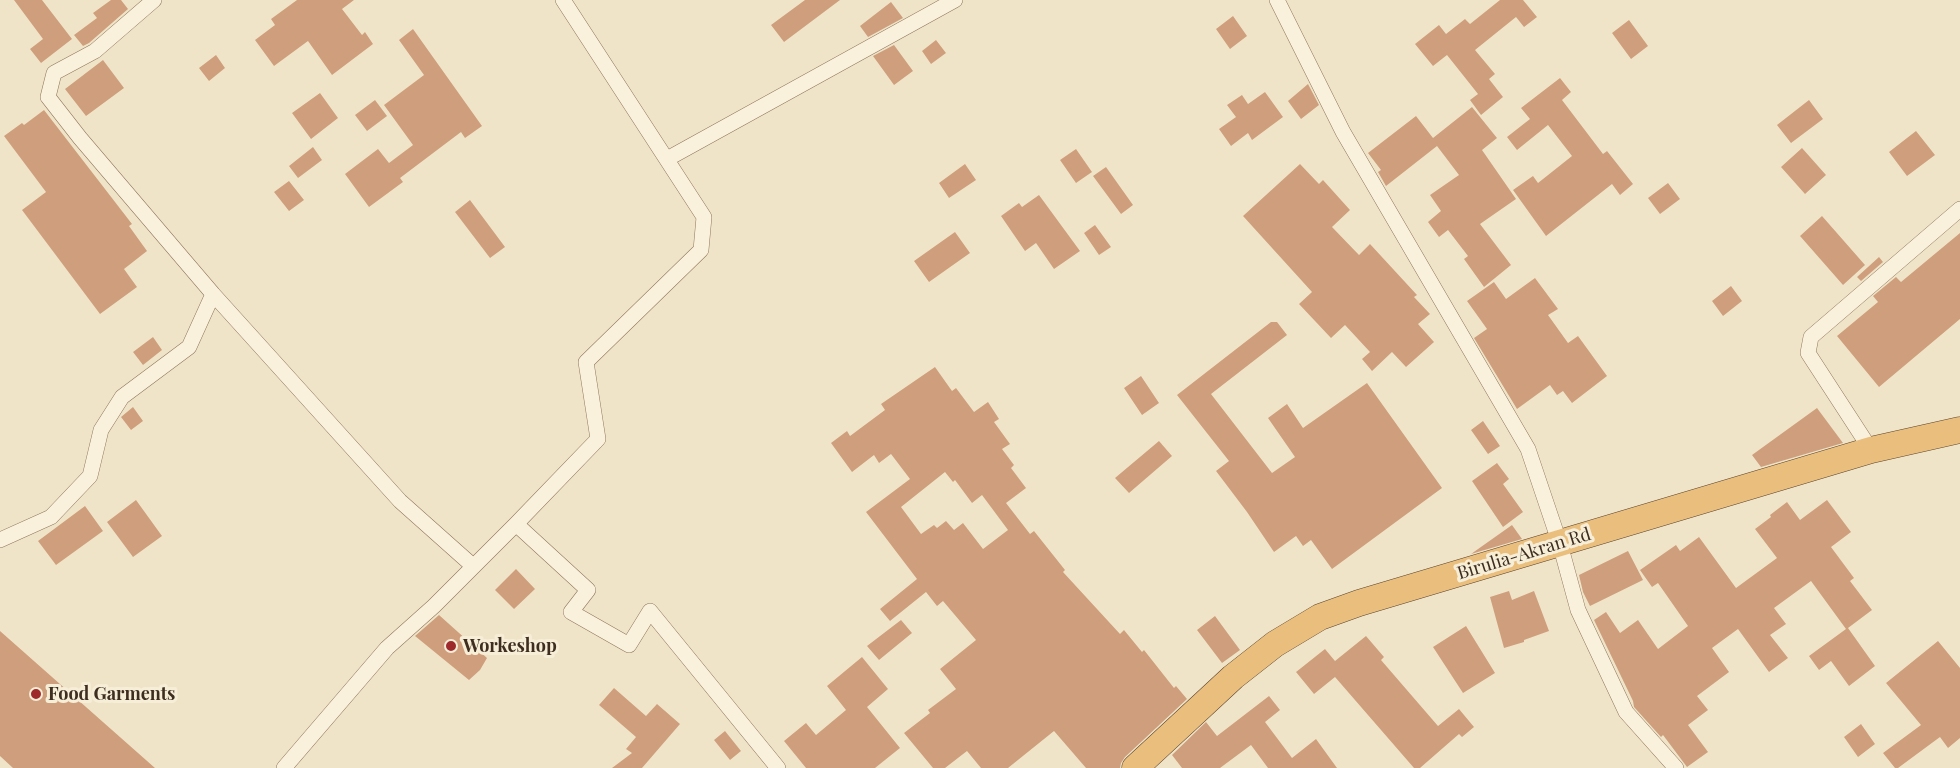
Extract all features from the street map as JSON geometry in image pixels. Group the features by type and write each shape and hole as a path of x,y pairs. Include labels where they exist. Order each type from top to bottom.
{"highway":[{"name":"Birulia-Akran Rd","path":"1135,768 1233,678 1275,644 1320,617 1359,603 1871,450 1960,430"}],"street":[{"path":"154,0 95,51 54,73 48,98 213,294 400,501 473,566"},
{"path":"284,768 387,648 434,606 598,439 586,362 701,250 704,218 563,0"},
{"path":"667,159 955,0"},
{"path":"1276,0 1343,132 1528,448 1560,544 1578,610 1626,712 1677,768"},
{"path":"1871,450 1808,353 1811,337 1960,209"},
{"path":"0,540 51,517 90,476 101,430 122,397 189,347 213,294"},
{"path":"516,524 588,590 571,612 629,645 650,612 778,768"}],"building":[{"path":"14,0 42,0 72,39 41,63 30,49 43,39"},
{"path":"111,0 121,0 128,9 83,46 74,35 97,18 93,13"},
{"path":"297,0 354,0 342,9 362,35 365,32 373,44 332,75 308,41 274,66 255,40 275,25 271,19"},
{"path":"805,0 840,0 784,42 771,25"},
{"path":"1500,0 1523,0 1537,17 1524,27 1516,17 1475,50 1495,74 1489,79 1503,97 1481,115 1470,100 1478,94 1447,55 1433,66 1415,44 1439,25 1446,34 1465,19 1470,24"},
{"path":"891,2 903,18 868,37 860,26"},
{"path":"1233,16 1247,36 1230,49 1216,29"},
{"path":"1629,20 1648,46 1631,59 1612,33"},
{"path":"413,29 482,126 465,138 461,132 400,178 403,182 369,207 345,174 378,149 389,163 413,145 384,105 424,75 399,40"},
{"path":"936,40 946,53 931,64 922,51"},
{"path":"894,45 913,71 894,85 873,56"},
{"path":"216,55 225,68 209,81 199,68"},
{"path":"103,60 124,88 86,116 65,89"},
{"path":"1560,78 1571,92 1562,100 1603,154 1607,151 1633,184 1620,195 1612,184 1546,236 1513,190 1533,176 1538,183 1572,156 1548,125 1517,150 1507,137 1530,119 1521,108"},
{"path":"1308,84 1319,105 1301,119 1288,101"},
{"path":"1265,92 1283,117 1252,140 1248,133 1231,146 1219,129 1236,117 1227,105 1242,95 1248,104"},
{"path":"320,93 338,118 311,139 292,113"},
{"path":"375,100 387,116 367,131 355,115"},
{"path":"1809,100 1823,119 1791,143 1777,125"},
{"path":"1472,107 1497,138 1482,150 1516,199 1480,224 1511,265 1484,287 1464,259 1468,256 1448,230 1439,237 1428,222 1441,211 1430,195 1459,175 1437,146 1386,186 1378,172 1381,170 1368,153 1416,116 1433,138"},
{"path":"44,110 132,224 129,226 147,251 124,269 137,287 100,314 22,210 46,192 4,136"},
{"path":"1916,131 1935,155 1907,176 1889,152"},
{"path":"313,147 322,160 298,178 289,166"},
{"path":"1802,148 1826,175 1805,194 1781,167"},
{"path":"1076,149 1092,172 1076,183 1060,160"},
{"path":"965,164 976,180 949,198 939,183"},
{"path":"1300,164 1319,184 1323,180 1350,210 1332,227 1359,255 1370,244 1417,295 1414,297 1430,314 1418,324 1434,342 1406,367 1392,352 1372,371 1362,359 1370,352 1345,325 1331,338 1299,304 1312,292 1243,216"},
{"path":"1106,167 1133,205 1121,214 1093,176"},
{"path":"289,181 304,200 289,211 274,192"},
{"path":"1668,183 1680,199 1660,214 1648,198"},
{"path":"1039,195 1080,251 1054,269 1036,243 1025,251 1001,216 1019,203 1022,207"},
{"path":"470,200 505,247 490,258 455,212"},
{"path":"1822,216 1865,265 1843,285 1800,236"},
{"path":"1095,225 1111,247 1099,255 1084,233"},
{"path":"955,232 970,253 929,282 914,261"},
{"path":"1960,233 1960,319 1879,387 1837,336 1878,302 1873,296 1896,277 1901,282"},
{"path":"1879,257 1883,262 1861,281 1857,277"},
{"path":"1535,278 1558,309 1548,315 1568,343 1578,336 1607,376 1572,403 1563,391 1557,395 1550,385 1517,409 1474,338 1487,329 1467,301 1494,282 1506,299"},
{"path":"1731,286 1742,301 1723,316 1712,301"},
{"path":"1271,322 1277,322 1287,335 1211,394 1272,473 1295,457 1268,418 1287,404 1303,428 1367,383 1442,488 1332,569 1311,540 1303,546 1296,536 1274,552 1216,471 1229,461 1177,395"},
{"path":"153,337 162,350 143,365 133,352"},
{"path":"935,367 952,391 956,388 974,412 988,402 999,419 994,422 1010,444 1002,449 1014,465 1011,468 1026,488 1006,503 1030,534 1034,531 1065,570 1063,572 1120,634 1124,630 1142,652 1144,650 1174,688 1176,686 1187,699 1125,757 1120,768 1086,768 1054,731 1008,768 981,768 967,751 945,768 933,768 904,733 930,713 928,710 956,689 940,669 976,640 943,601 937,606 926,592 890,621 880,609 917,579 866,512 910,479 891,454 879,463 874,455 852,472 831,443 847,431 850,436 885,410 881,404","holes":["945,472 953,482 955,480 972,503 982,495 1008,530 983,549 963,523 954,530 946,521 937,528 934,525 921,534 901,507"]},
{"path":"1141,376 1159,403 1142,415 1124,388"},
{"path":"133,407 143,421 131,430 121,417"},
{"path":"1817,408 1843,443 1761,467 1752,455"},
{"path":"1483,421 1500,446 1488,454 1471,430"},
{"path":"1159,441 1172,456 1129,493 1115,478"},
{"path":"1497,463 1509,479 1503,484 1523,512 1503,527 1472,481"},
{"path":"136,500 162,536 133,557 107,522"},
{"path":"1827,500 1851,532 1831,547 1854,578 1850,581 1872,610 1848,628 1875,666 1849,686 1831,661 1819,670 1809,656 1846,629 1811,581 1774,608 1786,624 1770,635 1788,658 1769,672 1738,629 1712,648 1729,672 1697,696 1708,710 1688,725 1708,752 1687,767 1663,735 1661,737 1634,707 1594,620 1606,612 1620,633 1638,620 1658,649 1688,626 1658,583 1652,587 1640,570 1676,545 1680,551 1699,537 1736,588 1777,558 1755,529 1787,502 1800,520"},
{"path":"85,506 103,531 56,565 38,541"},
{"path":"1512,525 1522,539 1471,554"},
{"path":"1628,551 1643,580 1590,606 1583,592 1579,575"},
{"path":"516,569 535,589 514,609 495,590"},
{"path":"1509,591 1512,600 1534,591 1549,631 1504,648 1490,597"},
{"name":"Workeshop","path":"439,615 487,658 480,670 469,680 415,636"},
{"path":"1215,616 1240,650 1222,663 1197,630"},
{"path":"901,620 912,633 879,660 867,646"},
{"path":"1466,626 1495,673 1463,693 1433,647"},
{"name":"Food Garments","path":"0,631 155,768 13,768 0,756"},
{"path":"1366,636 1384,657 1381,660 1438,726 1459,709 1474,727 1462,737 1459,734 1420,768 1414,768 1335,677 1314,694 1296,672 1325,649 1335,661"},
{"path":"1938,641 1960,668 1960,738 1948,748 1940,737 1895,768 1883,753 1921,725 1886,683"},
{"path":"862,657 888,689 867,707 900,748 875,768 806,768 784,741 806,723 816,735 846,710 827,686"},
{"path":"614,688 646,716 657,704 680,724 642,768 612,768 632,753 626,749 636,737 599,705"},
{"path":"1269,696 1280,710 1265,722 1292,758 1316,739 1337,768 1268,768 1251,745 1220,768 1182,768 1172,755 1206,722 1217,736"},
{"path":"1861,724 1875,744 1858,757 1844,737"},
{"path":"725,731 741,751 730,760 714,740"}],"place":[{"name":"Workeshop","path":"451,646"},
{"name":"Food Garments","path":"36,694"}]}
